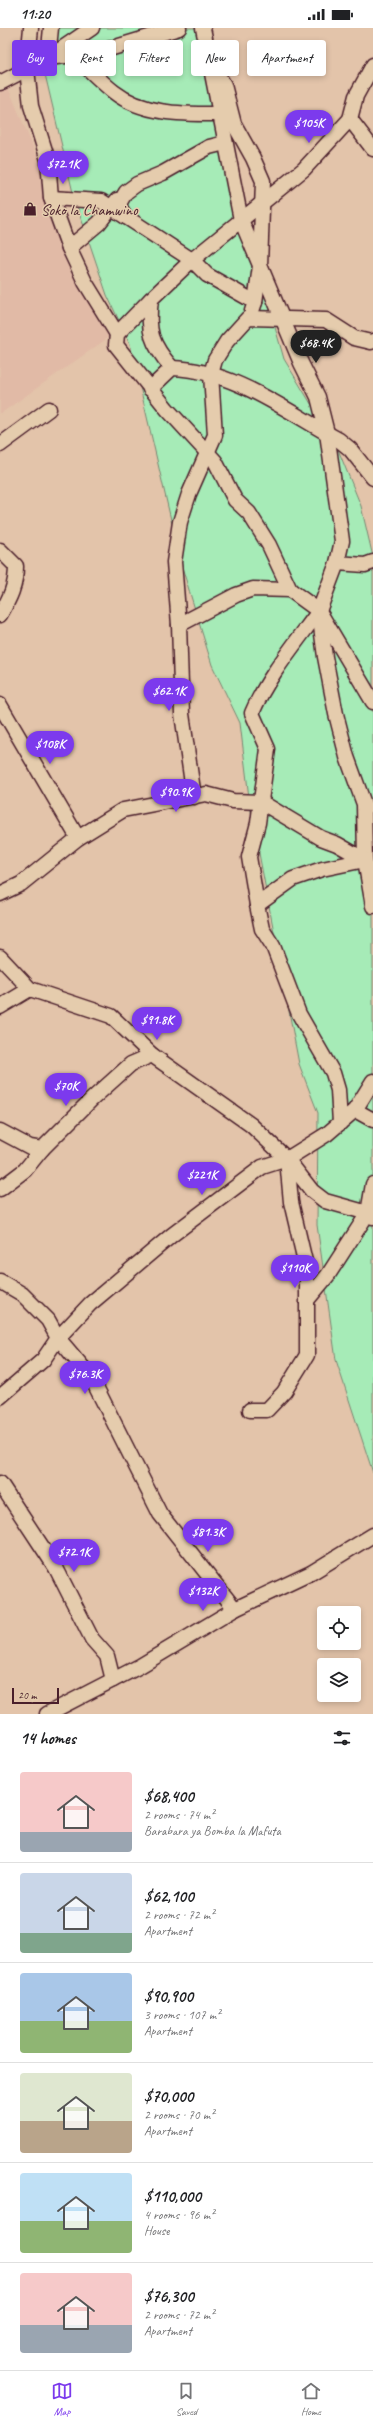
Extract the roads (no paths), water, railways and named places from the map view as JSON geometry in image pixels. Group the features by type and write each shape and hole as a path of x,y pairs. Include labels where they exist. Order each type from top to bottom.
{"street":[{"path":"30,40 31,28"},
{"path":"50,40 51,28"},
{"path":"57,52 92,28"},
{"path":"116,48 179,28"},
{"path":"203,28 205,40"},
{"path":"117,334 192,260 304,169 350,119 356,96 373,65"},
{"path":"0,83 14,76"},
{"path":"28,76 32,106 48,160 51,198 69,248 85,282 117,334 116,345 120,354 129,361 150,389 215,461 235,500 249,513 261,532 290,590 319,611 373,702"},
{"path":"96,76 115,93 136,104 173,112 219,114"},
{"path":"211,76 242,220 260,266 318,397 327,433 342,541 337,562 319,611 280,664 260,695 252,713 268,749 261,802 249,857 256,905 262,929 273,946 299,1014 333,1073 338,1090 340,1124"},
{"path":"194,796 182,714 179,625 174,562 180,522 188,494 215,435 215,414 211,374 215,360 227,341 248,318 255,302 260,266 263,202 263,181 253,158 234,124 224,85 218,76"},
{"path":"350,119 373,149"},
{"path":"69,248 99,223 112,206 126,192 137,184 163,173 208,147 225,143"},
{"path":"126,192 120,202 120,208 126,217"},
{"path":"51,198 101,201 112,206 126,217 192,260 207,275 255,302"},
{"path":"151,299 150,329 156,350 172,368 195,369 237,383 327,433 350,449 373,478"},
{"path":"248,318 326,320 354,338 371,342 373,341"},
{"path":"150,389 172,368"},
{"path":"0,445 49,409"},
{"path":"0,550 16,566 16,575 13,593 0,615"},
{"path":"337,562 365,565 373,562"},
{"path":"179,625 236,594 253,589 290,590"},
{"path":"319,611 325,657 347,757 364,804 365,860 373,906"},
{"path":"330,680 333,670 340,666 351,667"},
{"path":"0,705 78,838"},
{"path":"0,894 21,884 78,838 122,810 206,794 233,801 261,802 321,838 337,844 365,860"},
{"path":"256,905 293,879 322,869 365,860"},
{"path":"0,956 30,989 111,1016 152,1055 251,1125 287,1159 312,1191 325,1200 370,1215"},
{"path":"0,1007 30,989"},
{"path":"0,1189 25,1170 42,1150 91,1100 131,1064 152,1055"},
{"path":"0,1397 43,1360 58,1338 90,1304 172,1235 262,1167 287,1159 328,1134 355,1110 373,1082"},
{"path":"355,1110 373,1120"},
{"path":"0,1130 30,1147 42,1150"},
{"path":"250,1410 266,1410 284,1392 307,1355 307,1270 291,1202 287,1159"},
{"path":"308,1299 328,1275 370,1215 373,1184"},
{"path":"0,1281 22,1294 48,1320 58,1338 91,1377 160,1514 235,1609"},
{"path":"0,1483 56,1568 92,1639 107,1656 113,1680"},
{"path":"47,1714 113,1680 235,1609 311,1573 373,1535"}],"place":[{"name":"Soko la Chamwino","path":"30,209"}]}
